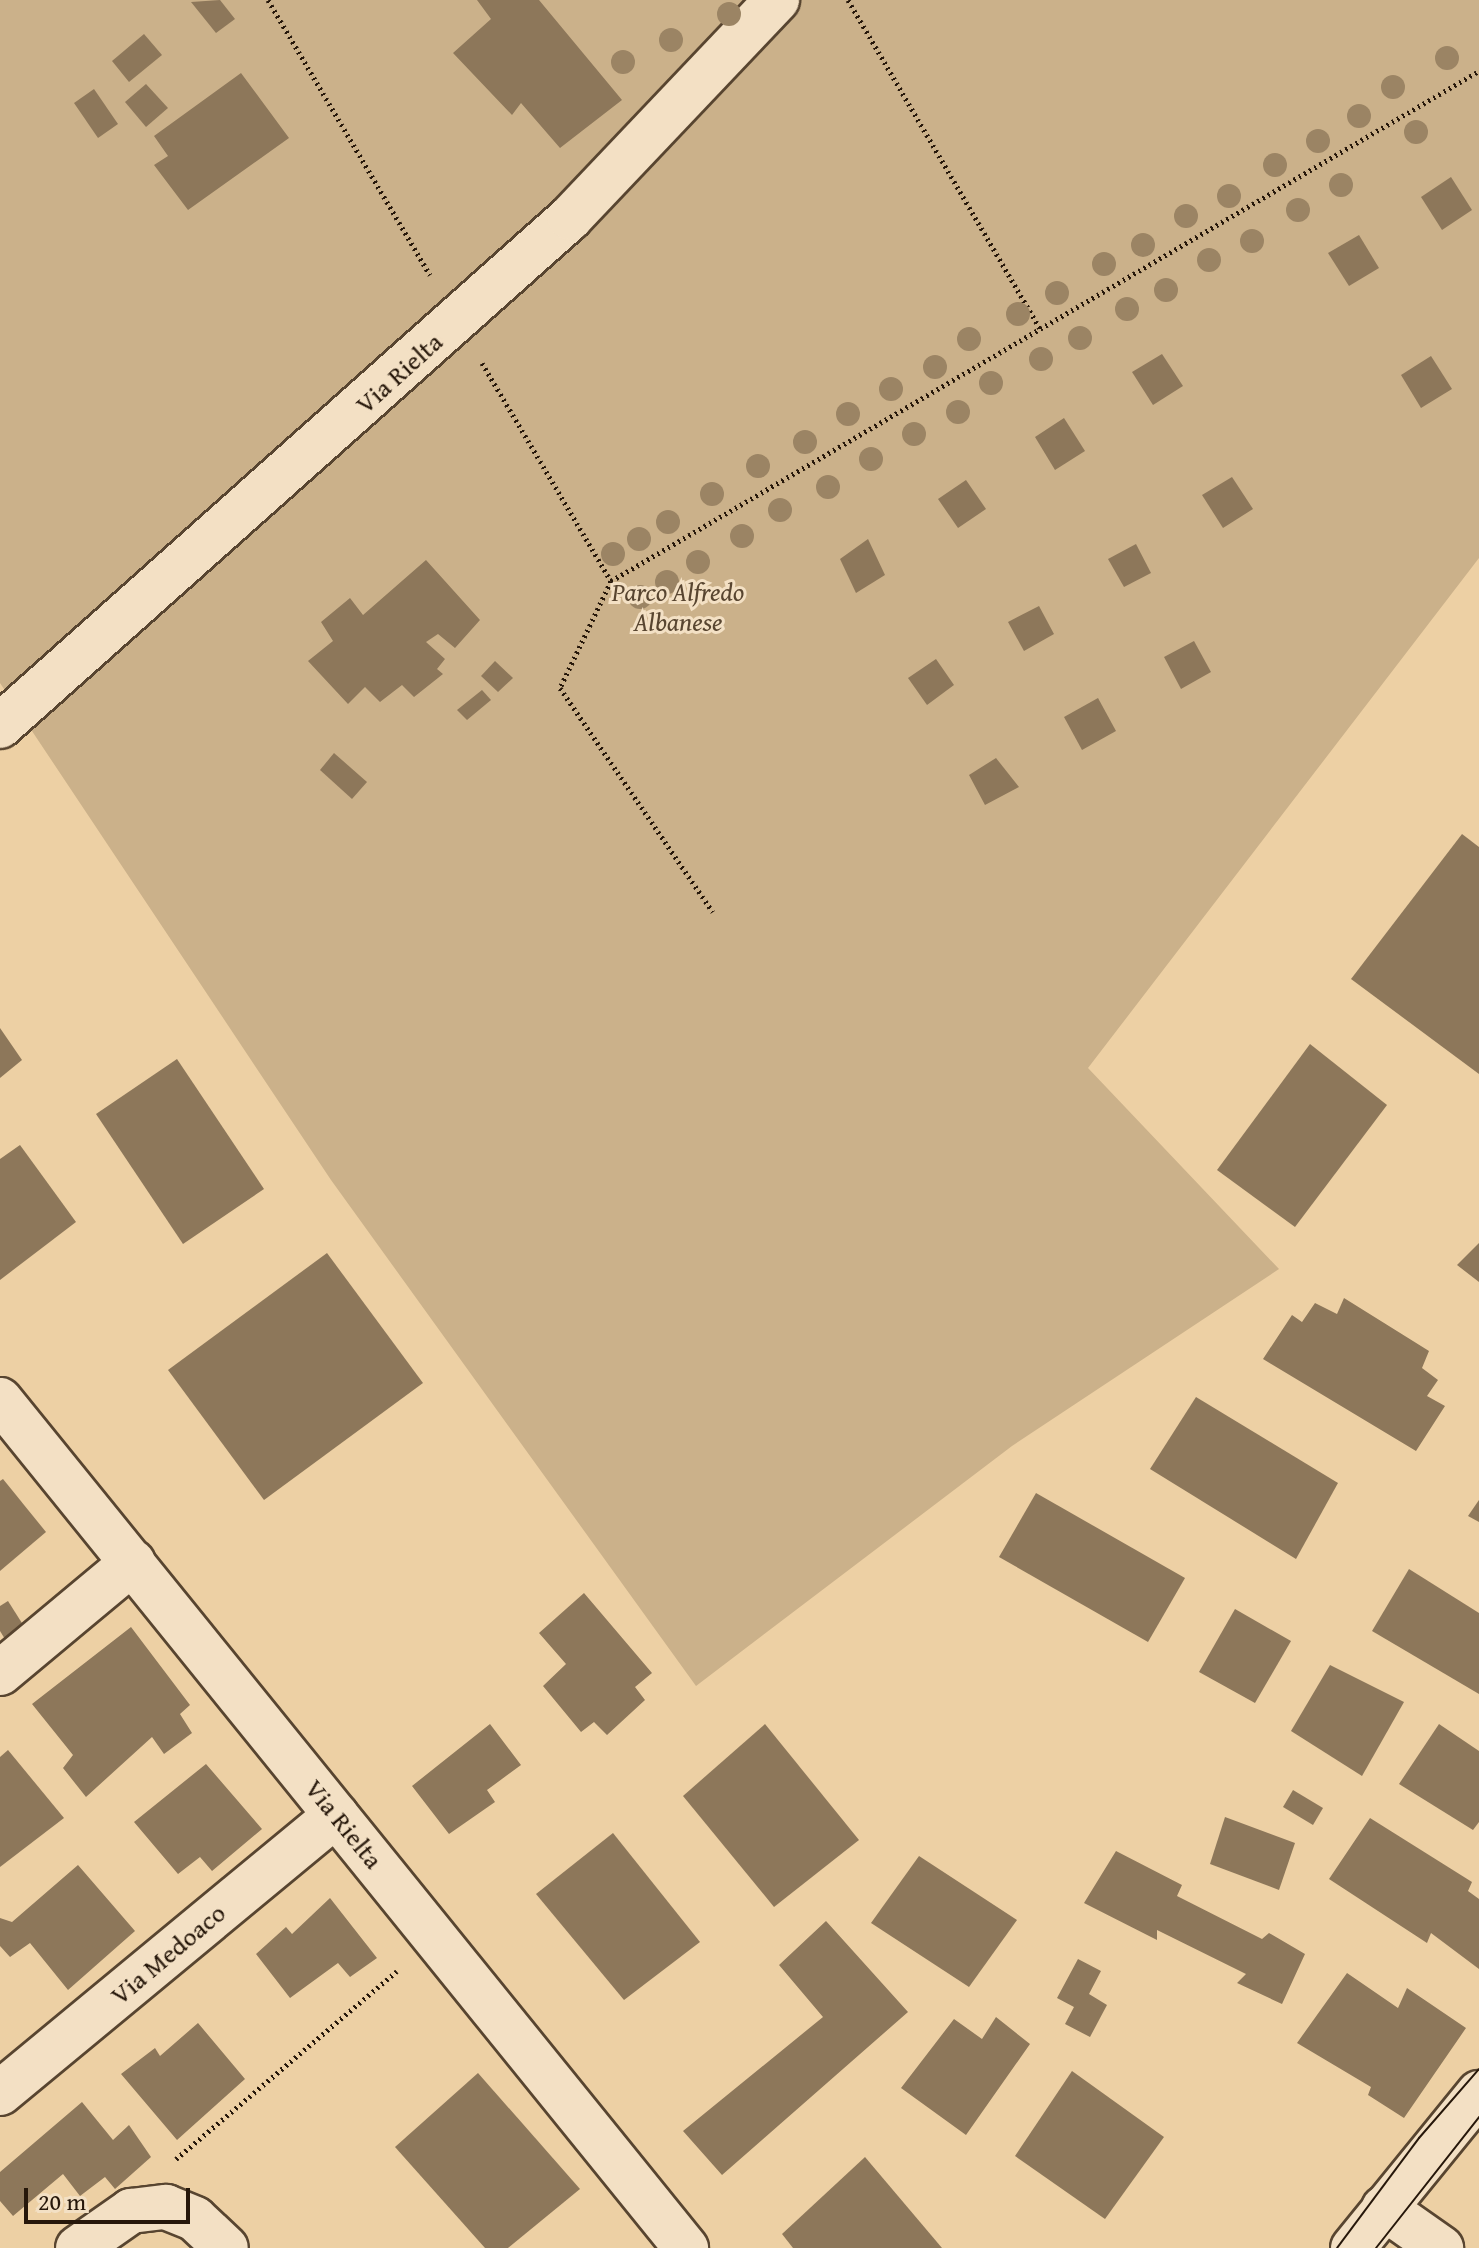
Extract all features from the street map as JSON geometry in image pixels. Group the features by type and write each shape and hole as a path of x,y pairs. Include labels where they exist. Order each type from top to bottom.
{"street":[{"name":"Via Rielta","path":"0,726 458,321 638,152 777,0"},
{"name":"Via Rielta","path":"0,1400 686,2248"},
{"path":"0,1673 133,1562"},
{"name":"Via Medoaco","path":"0,2093 336,1815"},
{"path":"1353,2248 1479,2093"},
{"path":"78,2248 131,2211 166,2207 195,2219 226,2248"},
{"path":"1384,2208 1441,2248"}],"path":[{"path":"268,0 611,581"},
{"path":"848,0 1041,330"},
{"path":"713,912 560,688 611,581 1479,71"},
{"path":"131,2211 169,2165 436,1938"}],"green space":[{"name":"Parco Alfredo Albanese","path":"0,0 1479,0 1479,558 1088,1068 1279,1269 1012,1446 696,1686 331,1180 0,683"}],"building":[{"path":"220,0 235,19 216,33 191,2"},
{"path":"477,0 539,0 622,100 560,148 521,103 512,115 453,53 491,19"},
{"path":"144,34 162,55 129,82 112,61"},
{"path":"241,73 289,138 188,210 154,165 168,156 154,136"},
{"path":"146,84 168,108 146,127 125,102"},
{"path":"94,89 118,124 98,138 74,103"},
{"path":"1451,177 1472,210 1442,230 1421,197"},
{"path":"1359,235 1379,268 1349,286 1328,253"},
{"path":"1162,354 1183,386 1153,405 1132,372"},
{"path":"1431,356 1452,389 1421,408 1401,375"},
{"path":"1064,418 1085,451 1055,470 1035,437"},
{"path":"1232,477 1253,509 1223,528 1202,495"},
{"path":"966,480 986,509 958,528 938,499"},
{"path":"868,539 885,575 856,593 840,559"},
{"path":"1136,544 1151,573 1124,587 1108,559"},
{"path":"426,560 480,620 455,648 438,634 426,642 445,659 437,669 443,674 414,697 402,685 380,702 365,687 348,704 308,661 333,641 321,622 350,598 363,615"},
{"path":"1039,606 1054,634 1024,651 1008,622"},
{"path":"1194,641 1211,672 1181,689 1164,657"},
{"path":"936,659 954,685 927,705 908,678"},
{"path":"495,661 513,678 498,692 481,676"},
{"path":"482,690 491,700 467,720 457,710"},
{"path":"1098,698 1116,731 1082,750 1064,717"},
{"path":"334,753 367,782 352,799 320,770"},
{"path":"996,758 1019,787 985,805 969,775"},
{"path":"1462,834 1479,847 1479,1074 1351,979"},
{"path":"0,1028 22,1060 0,1078"},
{"path":"1310,1044 1387,1105 1295,1227 1217,1170"},
{"path":"177,1059 264,1189 183,1244 96,1114"},
{"path":"20,1145 76,1222 0,1280 0,1159"},
{"path":"1479,1243 1479,1282 1457,1265"},
{"path":"327,1253 423,1383 264,1500 168,1370"},
{"path":"1344,1298 1429,1351 1422,1368 1438,1380 1427,1396 1445,1406 1416,1451 1263,1359 1292,1315 1302,1322 1315,1303 1337,1314"},
{"path":"1196,1397 1338,1483 1296,1559 1150,1469"},
{"path":"3,1479 46,1532 0,1571 0,1481"},
{"path":"1036,1493 1185,1578 1148,1642 999,1557"},
{"path":"1479,1500 1479,1522 1468,1516"},
{"path":"1409,1569 1479,1613 1479,1694 1372,1631"},
{"path":"584,1593 652,1673 635,1687 645,1700 607,1735 594,1722 581,1732 543,1686 566,1664 539,1633"},
{"path":"8,1601 27,1631 8,1644 0,1631 0,1606"},
{"path":"1235,1609 1291,1641 1255,1703 1199,1672"},
{"path":"131,1627 190,1705 180,1714 192,1733 164,1754 152,1737 86,1797 63,1768 73,1755 32,1704"},
{"path":"1330,1665 1404,1702 1362,1776 1291,1731"},
{"path":"490,1724 521,1765 487,1790 495,1802 449,1834 412,1786"},
{"path":"765,1724 859,1840 774,1907 683,1796"},
{"path":"1439,1724 1479,1751 1479,1822 1473,1830 1399,1784"},
{"path":"8,1750 64,1818 0,1867 0,1757"},
{"path":"206,1764 262,1829 212,1871 200,1857 178,1874 134,1822"},
{"path":"1293,1790 1323,1808 1313,1825 1283,1807"},
{"path":"1225,1817 1295,1843 1279,1890 1210,1864"},
{"path":"1370,1818 1472,1882 1468,1891 1479,1899 1479,1969 1431,1933 1427,1943 1329,1879"},
{"path":"613,1833 700,1942 624,2000 536,1894"},
{"path":"1116,1851 1182,1885 1177,1896 1262,1939 1269,1933 1305,1954 1282,2004 1237,1983 1246,1974 1157,1930 1157,1940 1084,1903"},
{"path":"919,1856 1017,1920 969,1987 871,1923"},
{"path":"78,1865 135,1931 68,1990 30,1943 10,1957 0,1946 0,1918 12,1922"},
{"path":"330,1898 377,1958 350,1977 338,1963 290,1998 256,1954 286,1927 292,1934"},
{"path":"826,1921 908,2012 722,2175 683,2131 823,2017 779,1965"},
{"path":"1078,1959 1101,1971 1089,1994 1107,2005 1090,2037 1065,2024 1074,2007 1057,1998"},
{"path":"1347,1973 1398,2008 1407,1988 1466,2028 1404,2118 1368,2095 1371,2087 1297,2043"},
{"path":"996,2017 1030,2044 966,2135 901,2088 954,2019 982,2039"},
{"path":"198,2023 245,2079 177,2140 121,2074 155,2048 160,2056"},
{"path":"1072,2071 1164,2137 1105,2219 1015,2156"},
{"path":"478,2073 580,2189 508,2248 485,2248 395,2147"},
{"path":"82,2102 113,2140 129,2125 151,2157 115,2189 105,2177 80,2196 63,2174 13,2216 0,2201 0,2172"},
{"path":"865,2157 942,2248 793,2248 782,2234"}],"tram line":[{"path":"1337,2248 1419,2138 1479,2069"},
{"path":"1376,2248 1479,2117"}]}
